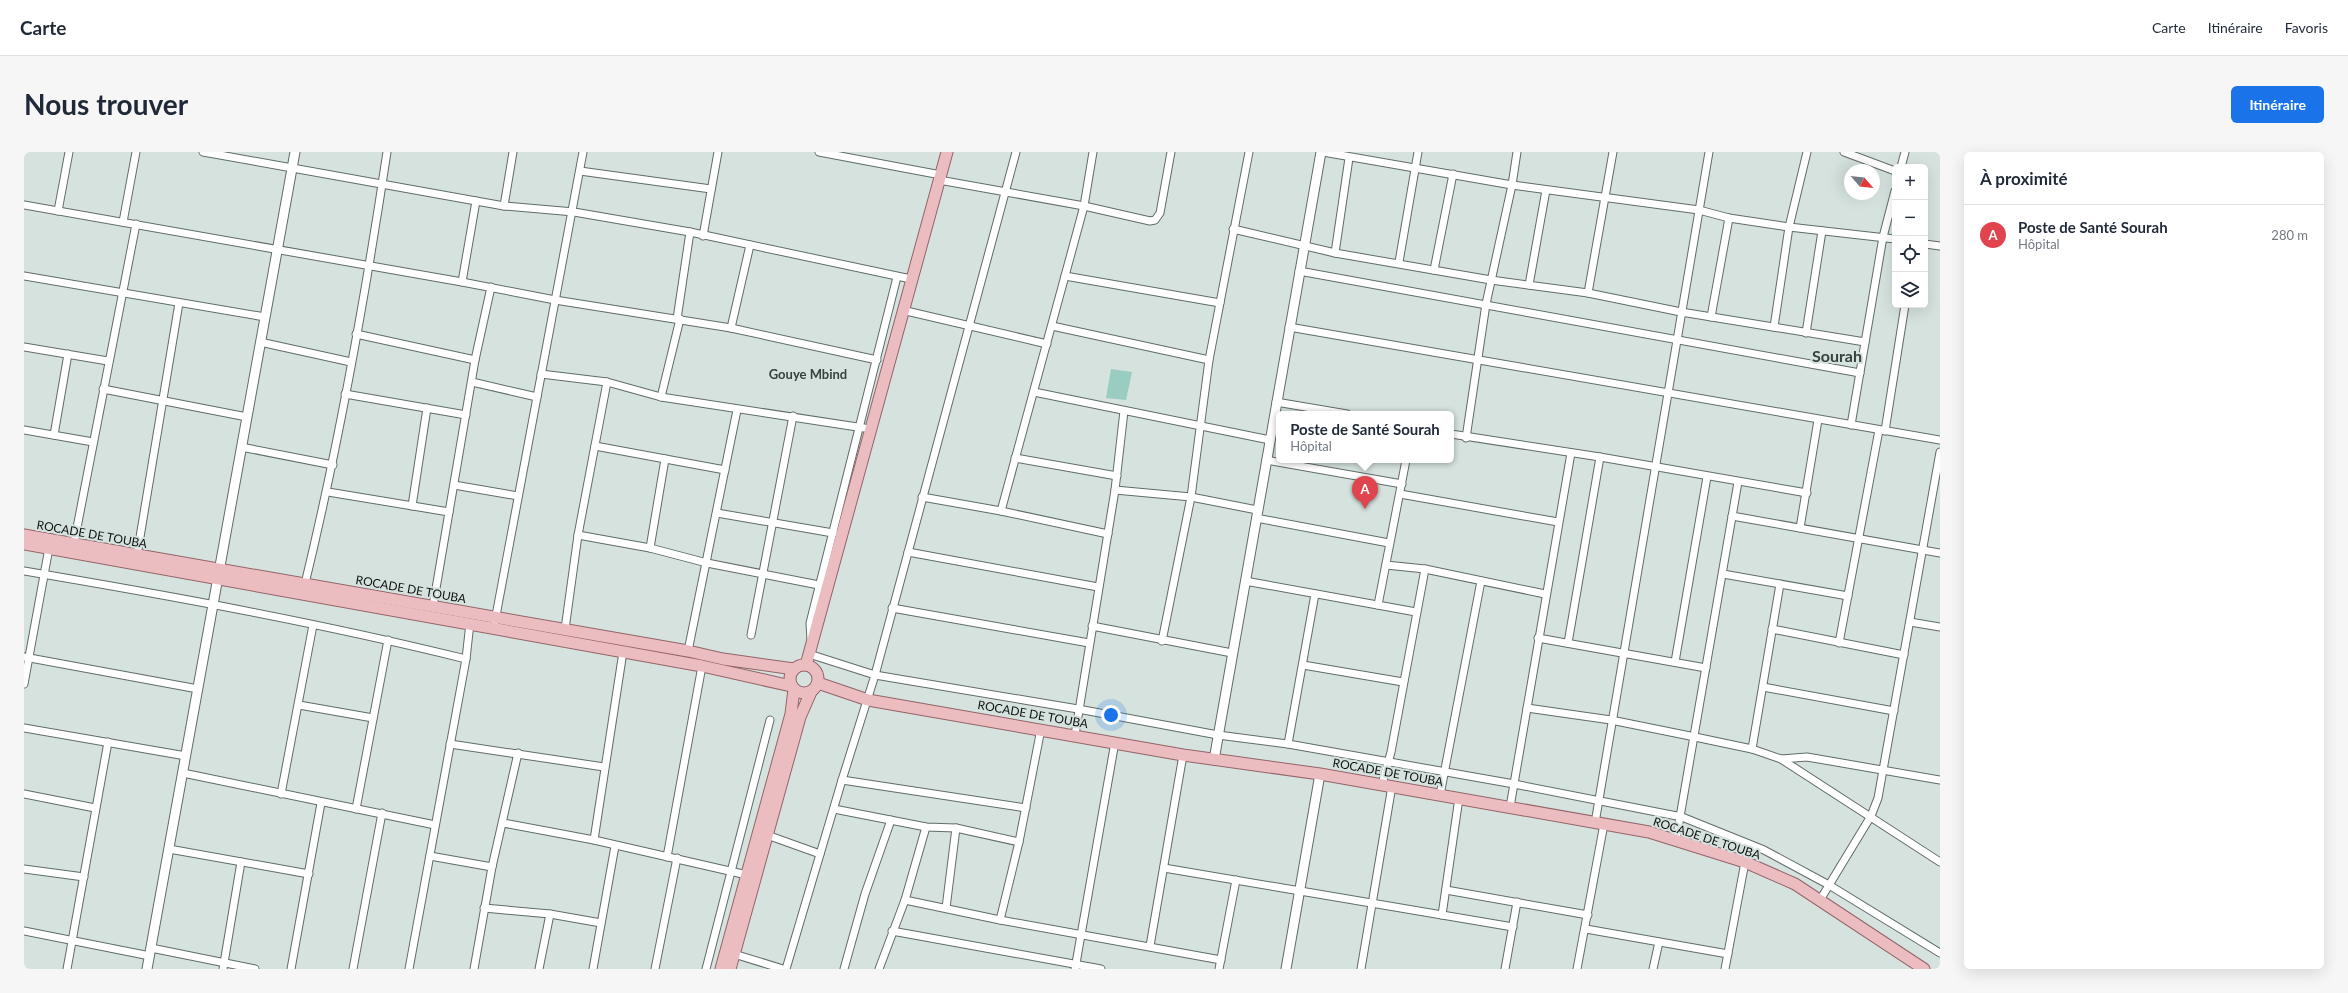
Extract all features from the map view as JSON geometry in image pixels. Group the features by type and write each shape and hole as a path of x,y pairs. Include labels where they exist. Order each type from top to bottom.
{"main road":[{"path":"721,969 790,714 793,688 790,675 794,669 808,660 824,586 865,428 902,310 947,152"},
{"name":"ROCADE DE TOUBA","path":"24,535 137,555 218,574"},
{"name":"ROCADE DE TOUBA","path":"24,544 304,589 470,623 495,622 565,629 688,651 722,659 794,669"},
{"name":"ROCADE DE TOUBA","path":"304,589 433,606 623,652 702,666 793,688"},
{"path":"730,969 800,717 811,692 818,683 817,672 808,660"},
{"name":"ROCADE DE TOUBA","path":"818,683 868,700 1183,755 1387,785 1649,832 1745,862 1795,884 1918,967"},
{"path":"793,688 802,693 811,692"}],"street":[{"path":"58,211 69,152"},
{"path":"124,222 136,152"},
{"path":"208,152 504,206 574,212 690,232 703,236 911,279"},
{"path":"147,969 295,152"},
{"path":"304,589 328,492 369,266 387,152"},
{"path":"504,206 513,152"},
{"path":"495,622 555,300 574,212 584,152"},
{"path":"703,236 710,189 718,152"},
{"path":"819,152 841,154 1004,192 1084,206 1150,221 1154,220 1160,214 1171,152"},
{"path":"786,969 842,780 868,700 1016,152"},
{"path":"1001,511 1084,206 1093,152"},
{"path":"1162,641 1191,497 1209,360 1249,152"},
{"path":"1214,760 1299,271 1322,152 1349,158 1454,174 1512,185 1604,199 1698,210 1729,218 1789,227 1892,239"},
{"path":"1399,262 1418,152"},
{"path":"1466,438 1486,304 1512,185 1517,152"},
{"path":"1588,293 1613,152"},
{"path":"1577,969 1588,915 1600,823 1599,800 1611,720 1709,152"},
{"path":"1774,327 1789,227 1807,152"},
{"path":"1844,152 1892,170"},
{"path":"1902,164 1905,152"},
{"path":"1335,253 1349,158"},
{"path":"580,171 710,189"},
{"path":"1434,270 1454,174"},
{"path":"1529,285 1546,190"},
{"path":"1851,425 1883,238 1893,200"},
{"path":"462,282 476,201"},
{"path":"24,205 490,287 555,300 731,328 877,360"},
{"path":"1711,317 1729,218"},
{"path":"74,543 108,361 136,224"},
{"path":"1233,229 1335,253 1399,262 1491,280 1588,293 1681,312 1865,342"},
{"path":"1806,332 1822,231"},
{"path":"661,397 678,319 690,232"},
{"path":"1928,244 1940,246"},
{"path":"731,328 750,245"},
{"path":"1299,271 1486,304 1676,341 1860,373"},
{"path":"24,276 265,317"},
{"path":"1065,276 1220,303"},
{"path":"578,535 650,548 707,563 824,586 833,533 865,428 877,360 897,277"},
{"path":"433,606 475,360 490,287"},
{"path":"137,555 180,303"},
{"path":"1839,643 1859,538 1882,431 1904,308"},
{"path":"902,310 1047,344"},
{"path":"1052,326 1209,360"},
{"path":"1289,328 1940,440"},
{"path":"356,334 475,360"},
{"path":"260,342 351,362"},
{"path":"24,347 108,361"},
{"path":"54,435 68,354"},
{"path":"541,374 607,382 661,397 737,410 793,416 865,428"},
{"path":"472,382 537,397"},
{"path":"565,629 578,535 607,382"},
{"path":"103,389 247,417"},
{"path":"1034,392 1270,440"},
{"path":"345,394 466,415"},
{"path":"1276,402 1329,411"},
{"path":"412,506 426,408"},
{"path":"688,651 737,410"},
{"path":"1075,735 1078,709 1115,490 1124,411"},
{"path":"751,635 793,416"},
{"path":"1800,528 1818,420"},
{"path":"24,430 93,442"},
{"path":"1454,435 1466,438 1600,457 1806,493"},
{"path":"595,446 725,470"},
{"path":"242,447 333,464"},
{"path":"1820,900 1871,816 1884,771 1940,452"},
{"path":"1510,807 1545,594 1571,453"},
{"path":"1568,643 1600,457"},
{"path":"1015,458 1117,476"},
{"path":"650,548 665,459"},
{"path":"1266,460 1276,462"},
{"path":"1283,463 1402,484"},
{"path":"1378,605 1406,463"},
{"path":"1675,662 1708,477"},
{"path":"1676,840 1682,817 1738,482"},
{"path":"454,485 518,496"},
{"path":"1115,490 1191,497 1257,514 1389,543"},
{"path":"328,492 449,512"},
{"path":"1400,494 1558,522"},
{"path":"922,498 1001,511 1108,534"},
{"path":"717,514 833,533"},
{"path":"1732,516 1940,552"},
{"path":"24,684 26,657 49,548"},
{"path":"908,552 1098,587"},
{"path":"1386,565 1425,569 1545,594"},
{"path":"1361,969 1389,762 1425,569"},
{"path":"24,571 388,640 466,659"},
{"path":"1723,574 1848,596"},
{"path":"1245,581 1416,612"},
{"path":"1440,795 1481,581"},
{"path":"1752,749 1780,584"},
{"path":"1288,744 1315,594"},
{"path":"892,608 1089,644"},
{"path":"1910,622 1940,628"},
{"path":"409,969 466,659 470,623"},
{"path":"281,794 299,706 312,625"},
{"path":"1092,626 1162,641 1232,653"},
{"path":"1772,629 1904,655"},
{"path":"1538,638 1706,668"},
{"path":"356,809 388,640"},
{"path":"594,840 604,767 623,652"},
{"path":"26,657 198,689"},
{"path":"808,660 875,675 1078,709 1218,735 1288,744 1444,773 1514,784 1682,817 1753,844 1829,885 1940,953"},
{"path":"1303,665 1403,682"},
{"path":"667,857 702,666"},
{"path":"1763,687 1894,711"},
{"path":"299,706 373,718"},
{"path":"1527,708 1611,720 1752,749 1781,759 1939,858"},
{"path":"706,969 770,720"},
{"path":"24,728 186,756"},
{"path":"1000,920 1019,842 1040,729"},
{"path":"67,969 108,742"},
{"path":"1076,967 1115,742"},
{"path":"450,744 604,767"},
{"path":"474,969 492,867 518,753"},
{"path":"1150,946 1183,755"},
{"path":"1781,759 1807,757 1940,780"},
{"path":"183,773 321,803 435,825"},
{"path":"1286,969 1320,774"},
{"path":"842,780 1026,808"},
{"path":"24,794 96,808"},
{"path":"1442,915 1459,798"},
{"path":"291,969 310,874 321,803"},
{"path":"834,809 926,827 956,828 1019,842"},
{"path":"354,969 382,814"},
{"path":"844,969 865,894 891,820"},
{"path":"503,823 594,840 615,846 732,870 747,875"},
{"path":"879,969 892,931 905,900 926,827"},
{"path":"946,908 956,828"},
{"path":"767,835 820,854"},
{"path":"593,969 615,846"},
{"path":"169,849 310,874"},
{"path":"430,856 492,867"},
{"path":"654,969 676,858"},
{"path":"223,966 241,862"},
{"path":"1725,969 1745,862"},
{"path":"1164,868 1513,927"},
{"path":"24,869 84,878"},
{"path":"1219,969 1236,880"},
{"path":"1446,890 1588,915"},
{"path":"905,900 1000,920 1221,960"},
{"path":"1505,969 1517,902"},
{"path":"484,908 550,914 601,923"},
{"path":"539,969 550,914"},
{"path":"1586,929 1728,954"},
{"path":"24,931 72,941 150,952 223,966 255,969"},
{"path":"892,931 1076,967 1101,969"},
{"path":"1653,969 1659,942"},
{"path":"734,954 783,969"}],"green space":[{"path":"1111,369 1132,372 1126,400 1106,398"}],"place":[{"name":"Poste de Santé Sourah","path":"1365,509"}],"district":[{"name":"Sourah","path":"1837,355"},
{"name":"Gouye Mbind","path":"808,374"}]}
